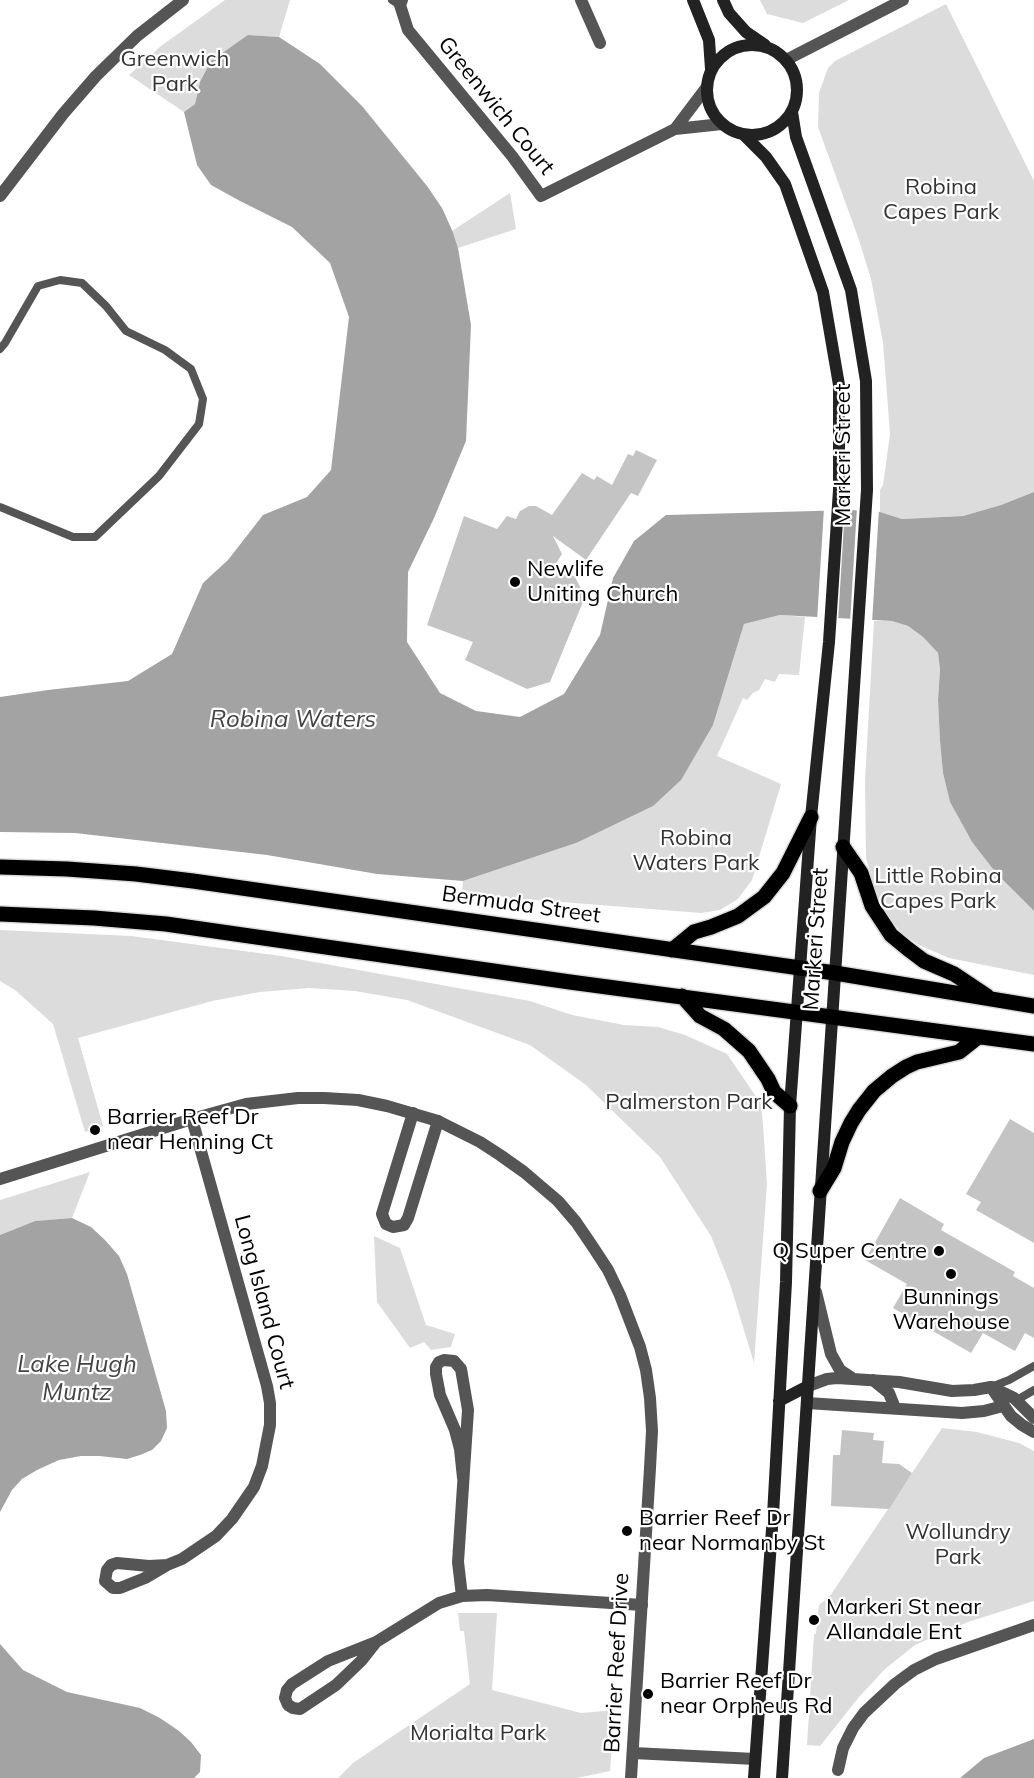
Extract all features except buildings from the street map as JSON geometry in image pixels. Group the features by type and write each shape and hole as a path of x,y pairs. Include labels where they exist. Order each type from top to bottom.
{"main road":[{"path":"693,0 709,40 711,70"},
{"path":"723,0 729,13 746,32 777,51 786,60 794,72 797,85 792,112 783,123 771,131 757,135 732,131 713,114 708,101 706,88 711,70 726,52 738,46 752,44 766,46"},
{"name":"Markeri Street","path":"782,1778 867,490 866,381 851,290 796,137 792,112"},
{"name":"Markeri Street","path":"743,134 766,157 785,184 823,292 839,385 839,490 829,642 811,817 790,1106 786,1282 773,1515 754,1778"},
{"path":"672,950 694,932 738,916 764,897 783,873 811,817"},
{"path":"843,847 861,873 872,906 891,935 924,961 954,974 991,999"},
{"name":"Bermuda Street","path":"0,867 136,874 193,881 835,973 1034,1006"},
{"path":"0,914 166,924 559,981 1034,1044"},
{"path":"682,996 700,1016 731,1035 749,1052 768,1079 774,1092 790,1106"},
{"path":"820,1191 834,1168 851,1123 874,1091 892,1076 917,1062 959,1052 978,1037"},
{"path":"779,1401 808,1386"},
{"path":"779,1401 807,1403"}],"street":[{"path":"0,196 63,114 96,76 138,36 183,0"},
{"path":"580,0 600,43"},
{"path":"786,60 903,0"},
{"name":"Greenwich Court","path":"398,2 408,30 512,156 541,196 675,129 722,124"},
{"name":"Greenwich Court","path":"675,129 706,88"},
{"name":"Barrier Reef Drive","path":"0,1179 246,1104 298,1098 358,1100 438,1121 480,1142 525,1173 558,1202 576,1222 603,1263 630,1319 646,1370 650,1398 652,1431 631,1778"},
{"path":"413,1113 382,1214 386,1224 393,1227 404,1225 408,1218 438,1121"},
{"name":"Long Island Court","path":"167,1565 182,1559 216,1536 243,1505 254,1487 262,1466 270,1425 267,1386 192,1119"},
{"path":"814,1282 831,1354 840,1370 854,1379"},
{"path":"462,1596 458,1562 468,1399 458,1364 444,1360 436,1367 436,1374 460,1449 463,1478"},
{"path":"808,1386 827,1379 854,1379 909,1383 952,1391 991,1387 1017,1400 1034,1418"},
{"path":"873,1380 889,1393 895,1408"},
{"path":"991,1387 1003,1406 1020,1424 1034,1432"},
{"path":"807,1403 969,1413 984,1412 1017,1400"},
{"path":"376,1642 361,1661 336,1685 300,1709 288,1705 285,1698 292,1684 328,1661 376,1642 439,1603 462,1596 487,1595 642,1605"},
{"path":"838,1770 843,1748 853,1728 864,1713 895,1683 936,1659 1034,1625"},
{"path":"633,1753 755,1759"}],"lane":[{"path":"0,349 38,286 60,280 82,283 106,306 126,331 165,350 191,369 203,399 199,424 159,477 95,537 73,537 0,507"},
{"path":"991,1387 1033,1369"},
{"path":"1017,1400 1034,1390"}],"green space":[{"name":"Greenwich Park","path":"225,0 290,0 279,37 248,35 200,82 195,104 184,112 129,75 161,46"},
{"path":"760,0 849,0 803,23 767,14"},
{"name":"Robina Capes Park","path":"946,4 1034,181 1034,492 963,516 902,519 880,512 880,490 883,485 890,434 883,342 871,279 818,127 819,93 828,68 835,61"},
{"path":"510,193 516,229 458,248 452,231"},
{"name":"Robina Waters Park","path":"780,615 805,617 799,675 779,674 775,682 765,679 759,690 747,700 743,698 717,756 781,784 752,880 738,899 720,910 701,913 462,892 463,881 576,843 713,725 744,624"},
{"name":"Little Robina Capes Park","path":"874,621 892,621 908,626 923,637 938,653 940,741 943,773 950,802 972,842 996,873 1034,911 1034,975 949,958 919,945 904,935 896,926 886,913 876,892 866,858 865,780"},
{"name":"Palmerston Park","path":"0,930 131,936 281,956 530,1001 572,1015 624,1025 658,1027 685,1035 727,1054 761,1104 763,1125 767,1184 754,1363 730,1284 711,1236 660,1157 586,1085 530,1045 407,1000 355,991 309,988 260,992 212,1001 78,1038 103,1126 85,1132 53,1024 15,990 0,981"},
{"path":"90,1172 72,1218 35,1221 0,1235 0,1200"},
{"path":"374,1236 400,1248 426,1325 455,1334 451,1347 431,1350 424,1342 410,1348 377,1302"},
{"name":"Wollundry Park","path":"942,1428 977,1432 1019,1443 1034,1451 1034,1601 968,1622 915,1645 885,1669 859,1697 820,1746 807,1745 814,1634 816,1634 819,1605 830,1596"},
{"name":"Morialta Park","path":"458,1613 497,1613 492,1690 581,1713 615,1710 610,1771 577,1778 338,1778 353,1763 470,1684 464,1631 460,1631"}],"water":[{"name":"Robina Waters","path":"248,35 279,37 320,64 362,106 442,208 458,248 471,325 466,441 434,518 408,572 407,642 440,693 476,711 520,717 564,694 600,635 613,578 634,541 666,515 851,510 880,512 902,519 963,516 1034,492 1034,911 996,873 972,842 950,802 943,773 940,741 938,653 923,637 908,626 892,621 780,615 744,624 713,725 681,780 653,806 576,843 463,881 377,874 267,855 75,833 0,832 0,697 128,681 172,654 203,583 228,560 263,515 307,497 331,470 349,317 330,263 292,227 211,185 197,165 184,112 195,104 200,82 211,61"},
{"name":"Lake Hugh Muntz","path":"72,1218 91,1227 119,1256 127,1274 166,1411 167,1428 161,1441 152,1450 140,1455 127,1459 81,1456 59,1460 37,1470 22,1479 12,1490 0,1512 0,1235 35,1221"},
{"path":"0,1644 23,1670 67,1692 140,1708 160,1718 179,1731 201,1755 200,1772 194,1778 0,1778"},
{"path":"1034,1739 1034,1778 960,1778 984,1758"}],"pier":[{"path":"845,507 838,622 817,621 824,508"},
{"path":"857,507 879,509 872,623 850,623"}],"place":[{"name":"Newlife Uniting Church","path":"515,582"},
{"name":"Barrier Reef Dr near Henning Ct","path":"95,1130"},
{"name":"Q Super Centre","path":"939,1251"},
{"name":"Bunnings Warehouse","path":"951,1274"},
{"name":"Barrier Reef Dr near Normanby St","path":"627,1531"},
{"name":"Markeri St near Allandale Ent","path":"814,1620"},
{"name":"Barrier Reef Dr near Orpheus Rd","path":"648,1694"}]}
